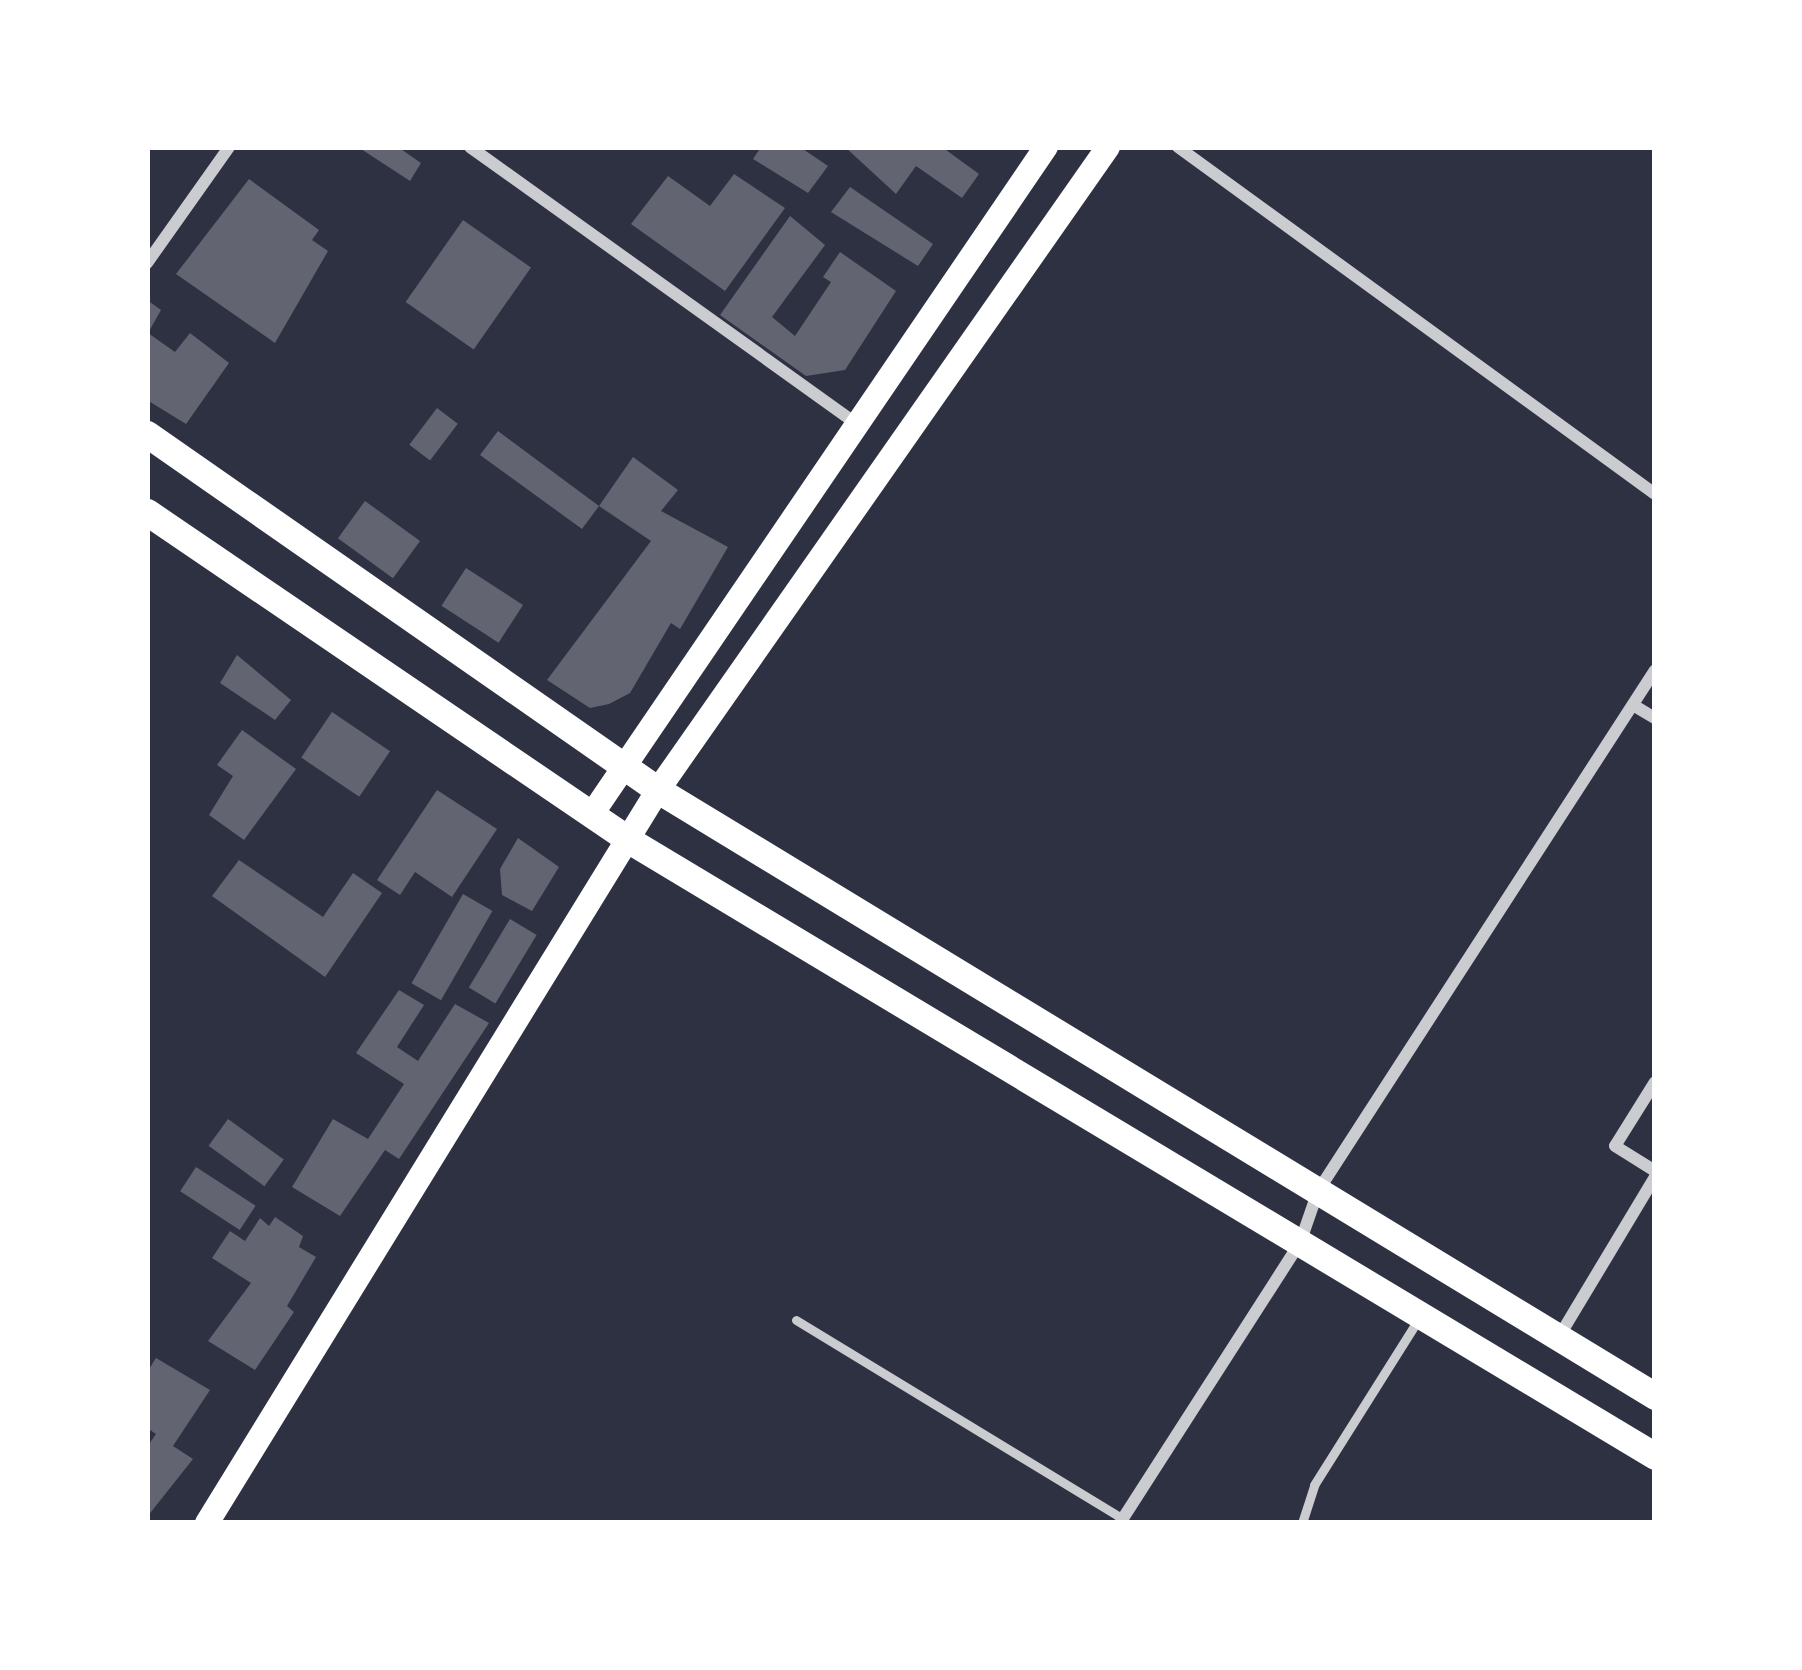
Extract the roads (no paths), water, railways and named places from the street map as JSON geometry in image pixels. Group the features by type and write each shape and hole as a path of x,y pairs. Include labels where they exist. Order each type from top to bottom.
{"main road":[{"path":"592,814 1046,147"},
{"path":"207,1523 632,842 658,790 1108,147"},
{"path":"147,434 658,790 1655,1396"},
{"path":"147,512 632,842 1655,1456"}],"street":[{"path":"147,263 229,147"},
{"path":"470,147 860,425"},
{"path":"1178,147 1655,494"},
{"path":"1121,1521 1300,1243 1318,1191 1655,670"},
{"path":"1633,705 1655,718"},
{"path":"1558,1337 1655,1174 1615,1145 1655,1082"}],"lane":[{"path":"1302,1523 1314,1485 1421,1316"},
{"path":"796,1320 1121,1521"}]}
